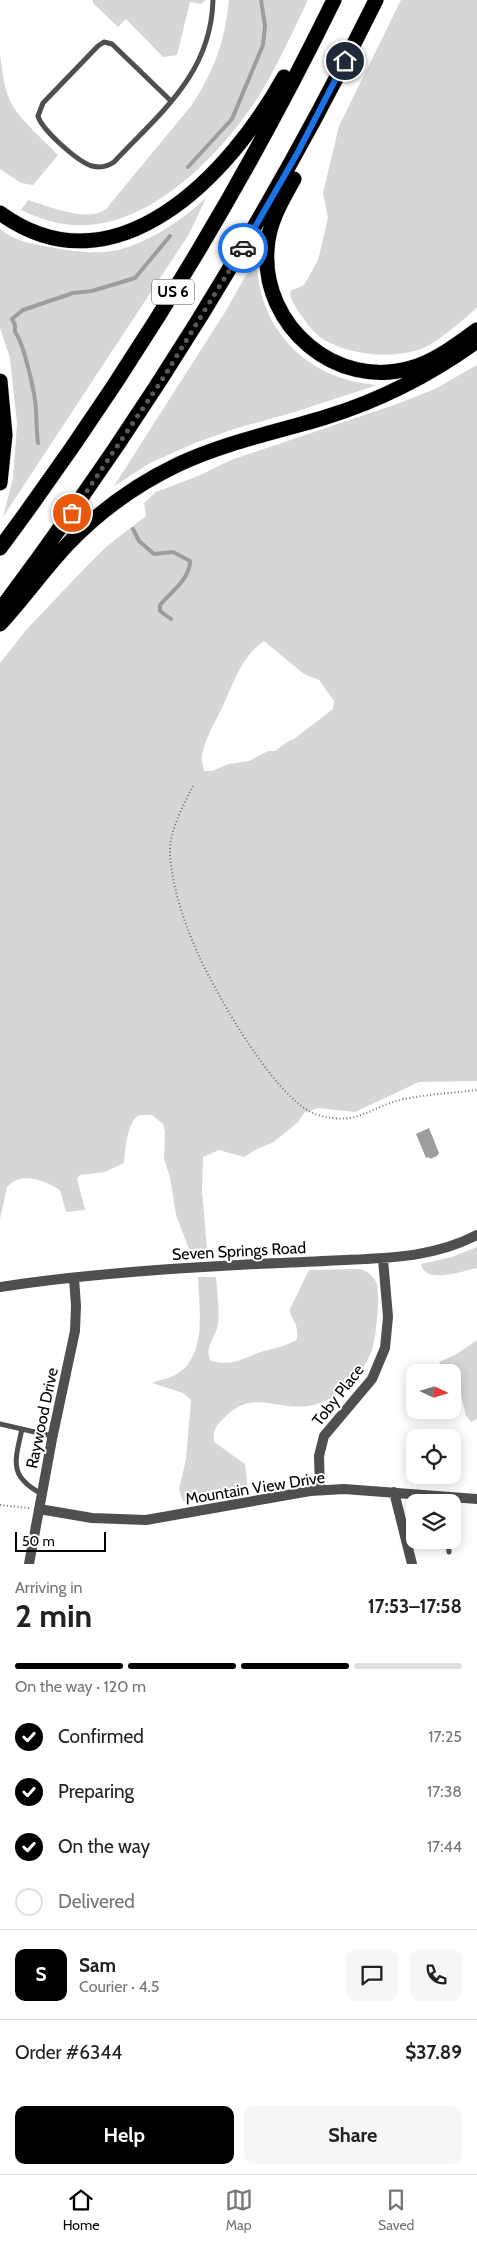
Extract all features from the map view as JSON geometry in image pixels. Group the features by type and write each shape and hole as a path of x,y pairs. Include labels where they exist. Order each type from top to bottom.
{"highway":[{"name":"US 6","path":"0,548 70,450 165,306 234,190 334,0"},
{"name":"US 6","path":"0,610 94,481 184,345 254,230 339,74 376,0"},
{"path":"0,213 20,225 42,234 84,240 119,235 158,217 186,198 231,155 264,110 298,52 324,21"},
{"path":"339,74 310,148 277,210 271,226 267,250 268,276 275,301 281,313 296,334 317,353 340,365 371,372 394,371 423,364 452,348 477,330"},
{"path":"0,624 78,534 108,508 142,484 178,464 216,449 326,417 379,398 422,377 477,341"},
{"path":"0,381 5,435 0,483"}],"street":[{"name":"Seven Springs Road","path":"0,1287 74,1278 236,1265 383,1259 423,1255 454,1246 477,1235"},
{"name":"Toby Place","path":"320,1490 319,1456 324,1436 372,1379 385,1348 388,1317 383,1259"},
{"name":"Raywood Drive","path":"28,1564 52,1436 75,1331 74,1278"},
{"name":"Mountain View Drive","path":"39,1509 92,1518 146,1520 320,1490 408,1494"},
{"path":"394,1492 412,1564"},
{"name":"Mountain View Drive","path":"461,1498 477,1498"}],"lane":[{"path":"171,101 112,44 104,42 43,103 38,116 43,127 80,160 92,166 103,167 114,162 171,101 187,83 198,66 204,50 213,0"},
{"path":"0,1424 52,1436"},
{"path":"22,1429 15,1462 16,1470 29,1487 42,1494"}],"path":[{"path":"193,786 178,817 170,851 173,876 186,923 199,956 217,992 261,1062 281,1086 303,1107 316,1114 346,1119 360,1117 403,1099 477,1090"},
{"path":"0,1505 39,1509"}],"shaded area":[{"path":"93,0 206,0 201,4 190,2 177,55 163,57 126,19 118,27 93,3"},
{"path":"229,0 308,0 276,66 255,101 235,129 212,155 186,180 157,201 127,216 96,224 64,224 53,222 21,210 28,200 79,214 98,213 106,209 191,106 199,93 217,56 225,29"},
{"path":"401,0 477,0 477,308 449,332 425,347 406,353 381,355 356,352 321,338 297,309 290,291 304,285 318,260 328,218 323,193 339,126"},
{"path":"0,54 5,86 12,104 30,127 58,155 33,185 21,183 0,169"},
{"path":"206,198 189,234 3,517 13,478 17,424 10,358 0,328 0,229 17,239 37,245 84,252 118,250 154,236 187,214"},
{"path":"257,255 259,281 265,305 275,326 290,345 307,361 328,373 351,381 377,385 195,443 152,462 114,486 227,309"},
{"path":"477,365 477,1081 419,1082 355,1112 318,1108 304,1113 298,1122 274,1142 244,1157 219,1150 203,1157 202,1191 208,1260 193,1260 176,1215 170,1177 164,1159 165,1131 163,1124 152,1115 140,1115 132,1123 129,1129 124,1163 105,1172 80,1175 77,1178 85,1210 66,1212 60,1190 39,1180 25,1178 13,1182 7,1187 0,1219 0,663 27,629 84,569 107,546 146,516 144,503 156,492 198,476 231,460 397,404 435,389","holes":["264,641 304,674 319,680 334,701 333,709 275,751 268,751 249,761 229,764 212,771 204,771 202,757 208,735 242,666 255,648"]},
{"path":"429,1128 439,1153 430,1159 429,1157 426,1158 416,1134"},
{"path":"477,1247 477,1268 454,1274 437,1275 429,1274 421,1264 452,1257"},
{"path":"358,1269 368,1273 374,1279 378,1296 374,1344 366,1363 358,1375 337,1394 313,1405 296,1406 253,1402 244,1404 234,1410 216,1427 214,1442 245,1464 248,1490 195,1502 183,1501 179,1489 186,1459 191,1400 183,1393 152,1383 175,1375 186,1367 193,1357 197,1344 200,1317 198,1277 216,1277 219,1318 217,1329 208,1351 211,1361 226,1363 281,1346 297,1339 297,1329 290,1309 309,1270"},
{"path":"477,1340 477,1419 471,1422 466,1416 461,1396 461,1364 440,1364 439,1362 455,1355"}],"waterway":[{"path":"188,167 232,119 263,45 265,26 261,0"},
{"path":"38,443 36,405 32,385 12,319 23,310 73,293 92,291 135,278 170,236"},
{"path":"133,529 139,541 154,554 173,552 190,561 187,574 160,605 160,611 171,619"}],"way so far":[{"path":"72,513 162,380 243,248"}],"route":[{"path":"243,248 298,152 345,61"}]}
